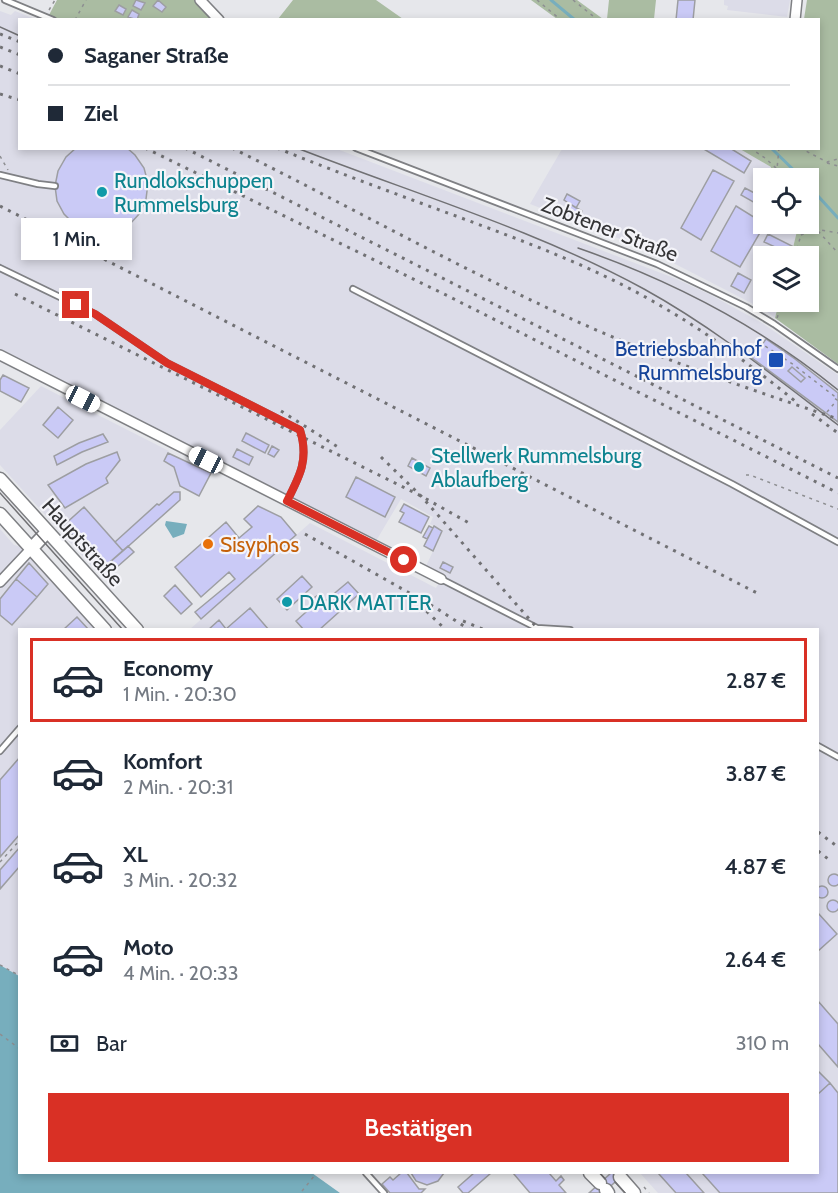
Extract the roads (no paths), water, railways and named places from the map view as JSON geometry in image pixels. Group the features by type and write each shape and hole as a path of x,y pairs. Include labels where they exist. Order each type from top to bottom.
{"main road":[{"name":"Hauptstraße","path":"0,479 135,628"},
{"name":"Hauptstraße","path":"0,514 103,628"},
{"path":"31,549 48,532"},
{"path":"591,1174 604,1189"},
{"path":"620,1178 634,1193"}],"street":[{"path":"200,0 217,18"},
{"path":"795,18 797,0"},
{"path":"0,355 441,579"},
{"path":"0,582 31,549"}],"lane":[{"path":"4,0 48,18"},
{"name":"Zobtener Straße","path":"361,150 657,264 718,292 774,324 838,369"},
{"path":"0,175 55,186"},
{"path":"0,268 95,314 167,363 300,430 303,447 302,471 287,501"},
{"path":"353,289 732,484 838,542"},
{"path":"441,579 537,628"},
{"path":"0,751 18,730"},
{"path":"819,747 838,757"},
{"path":"367,1174 384,1193"}],"water":[{"path":"166,521 187,524 184,534 173,538 165,525"},
{"path":"0,965 18,975 18,1174 313,1174 340,1193 0,1193"}],"waterway":[{"path":"551,0 573,18"},
{"path":"773,150 792,168"},
{"path":"819,197 838,218"}],"tram line":[{"path":"0,27 18,35"},
{"path":"302,150 517,230 644,289 743,353 838,425"},
{"path":"578,248 648,275 714,307 778,345 838,390"},
{"path":"0,493 121,628"},
{"path":"601,1174 605,1179"},
{"path":"615,1182 625,1193"}],"railway":[{"path":"0,34 18,41"},
{"path":"0,47 18,54"},
{"path":"0,66 18,73"},
{"path":"0,94 18,99"},
{"path":"149,150 448,296 838,493"},
{"path":"189,150 838,478"},
{"path":"236,150 457,264 594,329 685,365 838,419"},
{"path":"282,150 535,246 637,292 696,327 795,401"},
{"path":"0,206 761,595"},
{"path":"15,294 421,496 469,523"},
{"path":"281,411 341,449"},
{"path":"812,414 838,433"},
{"path":"381,457 421,496 537,628"},
{"path":"305,534 467,628"},
{"path":"420,605 444,628"},
{"path":"463,621 480,628"},
{"path":"819,833 838,847"},
{"path":"819,852 832,862"}],"place":[{"name":"Rundlokschuppen Rummelsburg","path":"102,192"},
{"name":"Betriebsbahnhof Rummelsburg","path":"776,360"},
{"name":"Stellwerk Rummelsburg Ablaufberg","path":"419,467"},
{"name":"Sisyphos","path":"208,544"},
{"name":"DARK MATTER","path":"287,602"}]}
